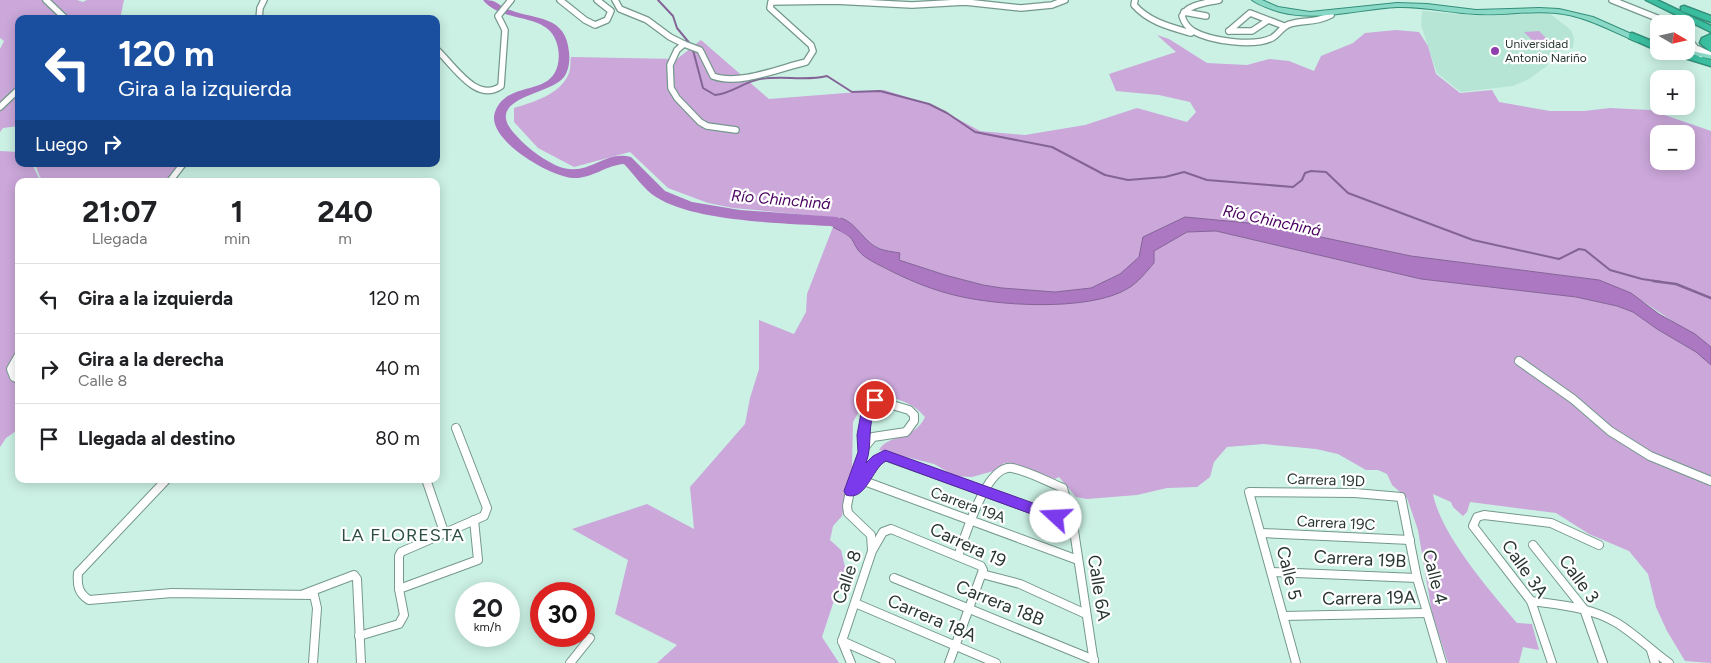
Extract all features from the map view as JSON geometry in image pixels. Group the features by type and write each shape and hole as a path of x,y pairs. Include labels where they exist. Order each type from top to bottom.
{"highway":[{"path":"1650,0 1711,29"},
{"path":"1662,0 1711,19"},
{"path":"1662,0 1711,23"},
{"path":"1632,36 1650,43"},
{"path":"1711,37 1705,43 1711,49"},
{"path":"1695,59 1711,64"}],"main road":[{"path":"1256,0 1278,9 1299,14 1331,15 1398,5 1478,12 1552,10 1577,15 1632,36"},
{"path":"1695,54 1711,56"}],"street":[{"path":"46,0 62,15"},
{"path":"259,15 264,0"},
{"path":"560,0 586,21 595,25 606,22 611,14 611,11 597,0"},
{"path":"616,0 620,9 647,20 670,37 698,49 714,76 723,80 738,79 806,62 813,51 811,45 770,8 771,2"},
{"path":"765,0 771,2 835,1 912,5 965,2 1008,7 1036,7 1052,5 1065,0"},
{"path":"1036,7 1043,4 1045,0"},
{"path":"1135,0 1134,5 1137,10 1148,17 1203,38 1246,41 1272,38 1284,26 1292,22 1315,22 1331,15"},
{"path":"1210,38 1194,32 1186,26 1182,19 1184,12 1199,4 1219,0"},
{"path":"1612,0 1650,15"},
{"path":"440,53 466,81 487,92 499,89 501,86 505,30 498,16 510,1"},
{"path":"1184,12 1206,16"},
{"path":"1267,21 1252,31 1229,31 1250,13 1284,26"},
{"path":"684,44 677,50 670,65 671,88 677,98 700,122 707,126 736,130"},
{"path":"1695,50 1711,56"},
{"path":"1695,51 1701,55"},
{"path":"0,107 15,93"},
{"path":"172,178 181,167"},
{"path":"1519,361 1573,399 1618,436 1650,456 1711,481"},
{"path":"15,362 11,369 15,377"},
{"path":"865,447 863,435 867,413 875,400 909,410 914,415 914,421 906,432 874,437 865,447 850,491 847,506 848,513 871,535 872,551"},
{"path":"359,636 399,624 404,615 399,589 399,556 401,552 484,516 488,508 456,428"},
{"path":"850,491 864,481 870,468 877,460 885,456 1073,524"},
{"name":"Calle 6A","path":"986,491 996,474 1006,468 1012,468 1063,488 1073,524 1094,662"},
{"name":"Carrera 19A","path":"864,481 1078,560"},
{"path":"164,483 78,573 77,586 81,595 89,600 172,593 304,594 314,596 317,608 313,663"},
{"path":"427,483 444,532"},
{"path":"958,556 986,491"},
{"name":"Carrera 19D","path":"1249,492 1355,493 1401,497"},
{"name":"Calle 5","path":"1249,492 1296,663"},
{"name":"Calle 4","path":"1401,497 1417,578 1442,663"},
{"name":"Calle 3A","path":"1552,663 1531,601 1473,526 1477,516 1484,515 1542,521 1600,545"},
{"path":"399,589 478,560 474,520"},
{"name":"Calle 8","path":"842,641 872,551 883,532 891,529"},
{"name":"Carrera 19","path":"891,529 981,566 982,574 1020,584 1086,614"},
{"name":"Carrera 19C","path":"1262,534 1410,540"},
{"name":"Calle 3","path":"1533,545 1584,609 1603,663"},
{"name":"Carrera 19B","path":"1272,572 1417,578"},
{"path":"949,663 982,574"},
{"path":"304,594 354,575 357,580 361,663"},
{"name":"Carrera 18B","path":"894,578 970,608 1094,662"},
{"path":"1531,601 1584,609 1616,623 1669,663"},
{"name":"Carrera 18A","path":"854,603 996,663"},
{"name":"Carrera 19A","path":"1283,616 1427,613"},
{"path":"842,641 851,663"},
{"path":"842,641 892,663"},
{"path":"570,663 583,647"},
{"path":"1651,650 1655,663"}],"shaded area":[{"path":"0,0 77,0 83,2 87,0 124,0 121,15 15,15 15,126 3,128 0,132 0,49 4,41 0,38"},
{"name":"Universidad Antonio Nariño","path":"1422,11 1484,16 1549,13 1571,30 1574,38 1573,48 1552,53 1547,66 1529,79 1513,86 1461,92 1437,73 1421,25"},
{"path":"1396,30 1419,32 1428,46 1436,74 1460,93 1492,90 1499,102 1550,111 1584,111 1610,108 1650,110 1650,115 1665,115 1694,125 1650,125 1650,170 1695,170 1695,125 1711,131 1711,347 1644,302 1599,280 1411,256 1259,224 1185,217 1144,237 1139,257 1120,274 1091,288 1055,292 983,285 899,260 900,253 882,250 874,246 852,224 841,218 733,208 708,203 668,188 630,152 574,167 538,148 514,122 514,108 546,96 560,86 569,73 571,57 677,59 701,40 769,99 884,90 932,105 980,131 1025,135 1085,125 1137,108 1187,122 1196,112 1190,102 1159,95 1116,91 1109,74 1176,52 1157,35 1169,39 1207,63 1247,65 1269,59 1289,61 1314,71 1321,56 1353,43 1365,33"},
{"path":"1539,31 1555,47 1540,48 1524,32"},
{"path":"0,151 15,152 15,167 34,167 39,178 15,178 15,358 7,370 10,380 15,381 15,432 6,438 0,447"},
{"path":"36,167 179,167 169,178 40,177"},
{"path":"1185,217 1259,224 1411,256 1599,280 1631,293 1659,314 1695,334 1711,347 1711,365 1696,352 1633,312 1617,306 1576,297 1421,279 1216,231 1187,232 1154,251 1154,263 1135,284 1127,289 1110,296 1089,301 1040,305 990,302 941,292 924,286 869,260 860,253 850,237 833,227 841,218 852,224 874,246 882,250 900,253 899,260 945,275 1002,288 1055,292 1091,288 1120,274 1139,257 1143,237"},
{"path":"833,227 850,237 859,251 882,267 910,280 985,301 1031,304 1078,303 1104,298 1126,290 1139,280 1154,251 1168,241 1187,232 1216,231 1421,279 1576,297 1617,306 1633,312 1696,352 1711,365 1711,663 1685,661 1667,631 1656,607 1648,574 1629,551 1589,534 1556,513 1470,502 1467,512 1463,516 1453,507 1451,502 1433,494 1446,527 1468,562 1517,623 1532,624 1539,650 1523,647 1519,663 1448,663 1432,613 1418,530 1407,498 1392,485 1387,474 1378,470 1366,470 1338,454 1316,449 1263,444 1227,447 1214,462 1210,477 1197,487 1167,488 1137,495 1087,499 1076,497 1059,477 1055,479 1004,463 997,470 972,477 955,476 934,464 879,450 888,441 914,430 925,417 908,404 874,393 863,404 853,422 852,469 842,516 833,526 830,540 841,550 845,567 822,637 839,663 657,663 677,645 615,614 628,560 572,529 647,504 694,529 690,487 745,424 750,398 759,369 759,320 794,334 806,312 807,294"}],"waterway":[{"name":"Río Chinchiná","path":"488,0 496,8 505,12 547,23 555,29 561,39 564,58 559,75 544,87 514,97 506,103 500,115 505,131 522,149 541,163 563,172 574,174 584,173 614,161 627,160 660,194 689,206 740,215 837,222 852,233"},
{"path":"658,0 673,16 677,28 691,45"},
{"path":"693,50 703,88 715,95 726,93 765,78 818,78 827,76 852,92 880,91 929,104 947,113 975,132 1052,147 1105,175 1128,180 1165,177 1184,172 1207,180 1293,187 1302,180 1305,173 1311,171 1326,172 1348,193 1473,240 1559,259 1579,249 1585,250 1610,270 1642,279 1662,282"},
{"path":"1653,281 1676,284 1711,298"}],"place":[{"name":"Universidad Antonio Nariño","path":"1495,51"}],"district":[{"name":"LA FLORESTA","path":"403,535"}],"route":[{"path":"875,400 867,413 863,435 864,452 850,491 864,481 870,468 877,460 885,456 1056,517"}]}
